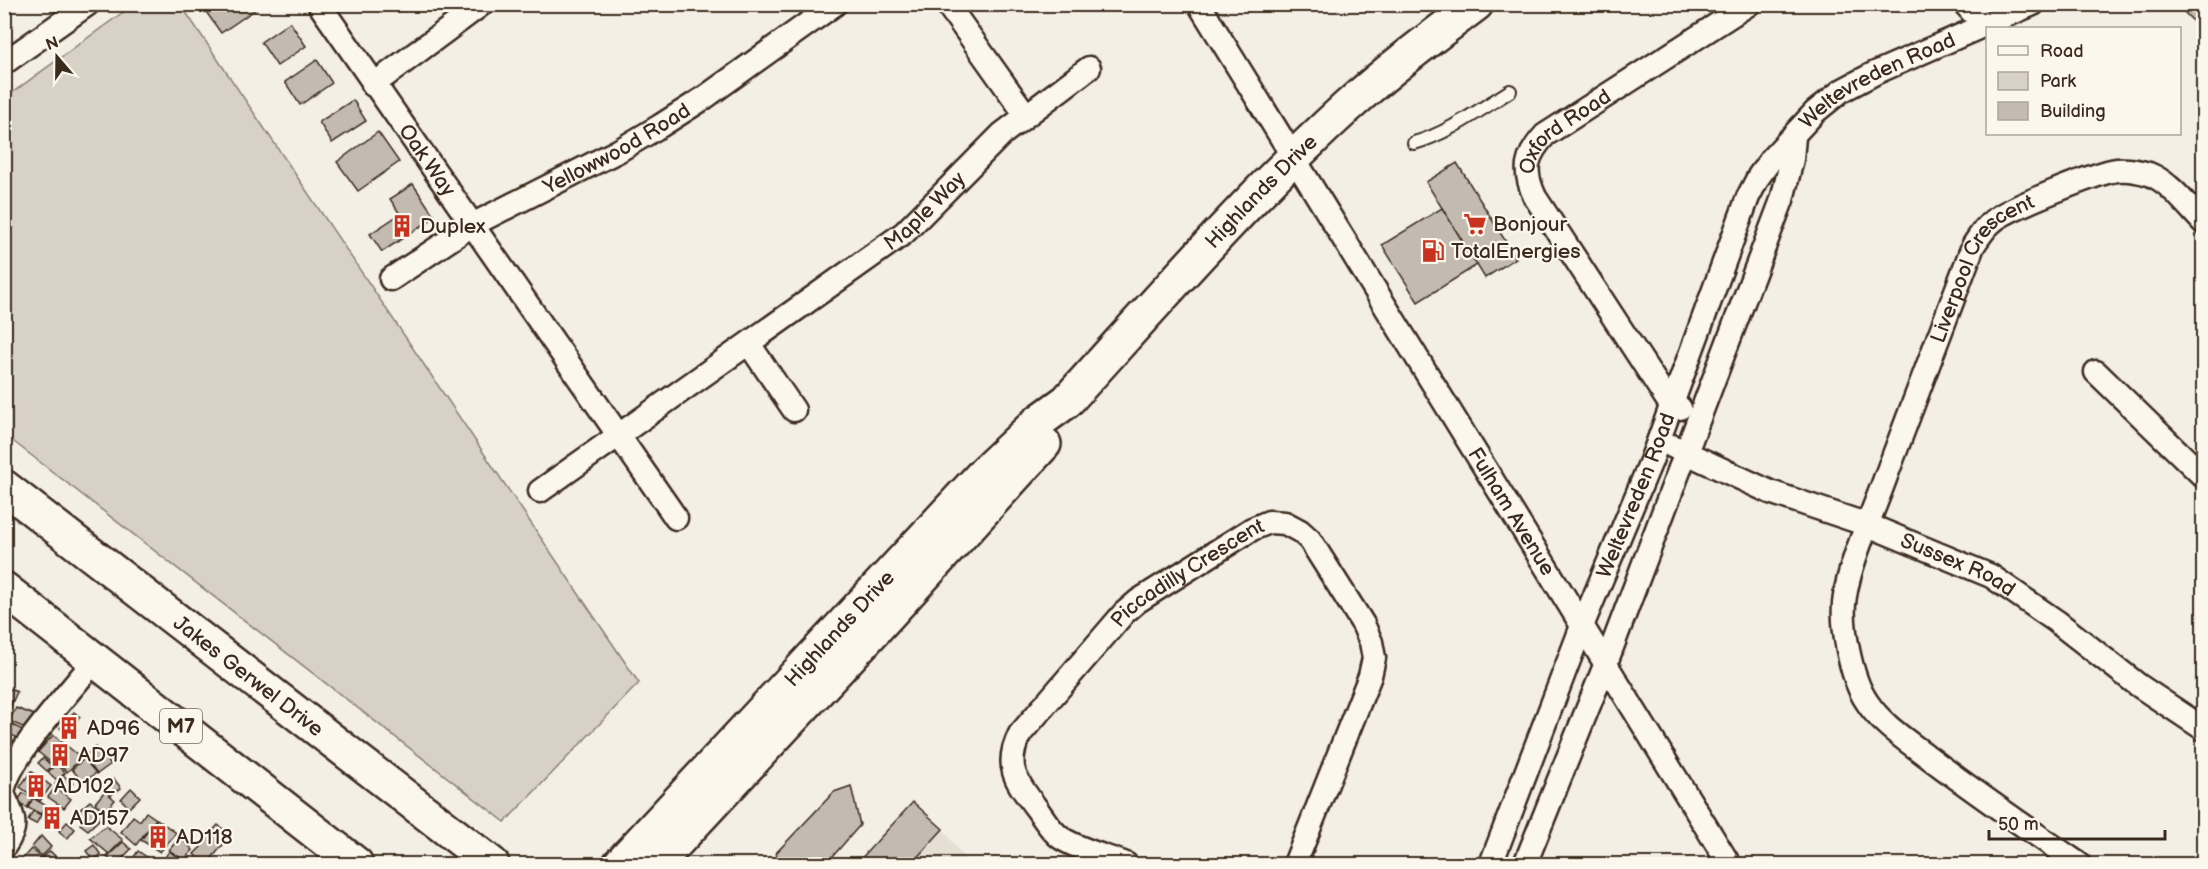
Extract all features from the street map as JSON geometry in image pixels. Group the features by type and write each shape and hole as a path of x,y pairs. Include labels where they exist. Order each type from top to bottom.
{"main road":[{"name":"Highlands Drive","path":"620,864 801,688 868,637 1049,439 1060,422 1067,401 1293,158 1348,106 1409,54 1476,4"},
{"name":"Jakes Gerwel Drive","path":"4,487 492,864"},
{"name":"M7","path":"4,589 356,864"},
{"name":"Highlands Drive","path":"656,864 801,688"}],"street":[{"path":"4,63 88,4"},
{"name":"Oak Way","path":"319,4 373,85 676,518"},
{"path":"373,85 482,4"},
{"name":"Yellowwood Road","path":"392,279 472,225 618,152 660,126 704,98 835,4"},
{"path":"947,4 1026,115"},
{"name":"Fulham Avenue","path":"1199,4 1729,864"},
{"name":"Oxford Road","path":"1670,404 1535,198 1527,180 1528,163 1533,148 1545,135 1749,4"},
{"path":"1965,4 1984,25"},
{"name":"Weltevreden Road","path":"1491,864 1582,626 1651,461 1670,404 1748,197 1759,176 1772,158 1815,112 1841,92 1875,73 2033,4"},
{"name":"Maple Way","path":"540,491 903,233 987,148 1026,115 1089,68"},
{"name":"Weltevreden Road","path":"1525,864 1606,663 1782,200 1792,159 1794,136"},
{"name":"Liverpool Crescent","path":"2079,864 1911,744 1865,700 1854,671 1845,635 1843,617 1845,596 1868,525 1973,246 1994,219 2100,174 2117,170 2150,175 2163,182 2204,223"},
{"path":"748,344 794,410"},
{"path":"2096,372 2204,477"},
{"path":"1670,404 1699,416"},
{"name":"Sussex Road","path":"1658,440 1770,492 1868,525 1991,576 2056,621 2138,686 2202,726"},
{"name":"Piccadilly Crescent","path":"1126,864 1072,844 1059,836 1019,785 1012,768 1011,757 1015,744 1020,734 1124,613 1138,600 1252,529 1262,524 1276,522 1292,526 1310,540 1363,624 1373,650 1370,676 1295,864"},
{"path":"4,788 7,776 33,738 96,659"},
{"path":"4,796 15,825 14,833 4,847"}],"lane":[{"path":"1414,143 1431,138 1450,128 1510,91"}],"shaded area":[{"path":"943,829 968,864 911,864"}],"green space":[{"path":"133,5 181,5 639,683 505,822 5,435 5,98"}],"building":[{"path":"211,4 263,4 221,33 204,9"},
{"path":"2186,4 2204,4 2204,17 2196,24 2181,9"},
{"path":"290,22 306,46 277,66 261,42"},
{"path":"317,60 332,83 300,105 285,82"},
{"path":"353,100 366,121 332,143 319,122"},
{"name":"Duplex","path":"378,132 399,162 358,191 337,162"},
{"path":"1457,163 1516,258 1485,278 1426,182"},
{"name":"Duplex","path":"413,184 435,217 382,252 370,234 400,214 390,199"},
{"path":"1442,208 1477,265 1418,302 1382,245"},
{"path":"4,688 17,692 4,721"},
{"path":"16,708 34,715 27,729 9,721"},
{"path":"74,712 80,717 74,724 68,719"},
{"name":"AD96","path":"68,720 77,728 69,736 60,728"},
{"path":"8,723 27,732 23,741 4,731"},
{"path":"4,735 20,744 14,754 4,748"},
{"name":"AD97","path":"53,735 82,758 67,772 56,762 54,765 38,752"},
{"path":"95,747 111,764 97,774 84,757"},
{"path":"43,758 52,766 47,771 38,763"},
{"path":"84,759 96,773 83,783 72,769"},
{"path":"56,764 65,773 58,781 48,772"},
{"name":"AD102","path":"31,771 51,786 40,801 20,787"},
{"path":"63,775 73,783 66,792 55,784"},
{"path":"114,779 121,788 111,795 104,787"},
{"path":"851,786 860,825 826,864 780,864 776,853 834,792"},
{"path":"55,788 71,799 64,808 48,797"},
{"path":"131,788 140,797 129,808 121,799"},
{"path":"105,791 115,800 105,811 95,803"},
{"path":"23,793 33,798 27,808 17,802"},
{"path":"33,798 45,805 41,814 28,808"},
{"path":"90,801 105,814 88,830 80,824 84,821 76,813"},
{"path":"913,802 943,829 911,864 856,864"},
{"path":"33,811 41,815 36,824 28,820"},
{"name":"AD157","path":"50,811 59,817 53,826 44,819"},
{"path":"146,812 156,819 136,845 121,832 133,816 140,821"},
{"name":"AD118","path":"157,819 176,833 160,852 141,840"},
{"path":"67,822 75,829 67,839 59,831"},
{"path":"218,825 231,835 212,858 218,864 204,864 194,854 201,847 199,845"},
{"path":"106,826 123,840 109,854 90,838"},
{"path":"41,836 51,847 42,856 32,847"},
{"path":"180,837 193,850 184,860 169,850"},
{"path":"123,842 131,849 117,864 114,864 107,857"},
{"path":"94,845 101,855 93,860 86,851"},
{"path":"31,849 41,857 34,864 27,864 21,860"},
{"path":"50,851 58,859 53,864 47,864 42,858"},
{"path":"138,851 151,860 148,864 129,864"},
{"path":"169,851 182,861 178,864 161,864"}],"place":[{"name":"Bonjour","path":"1475,224"},
{"name":"Duplex","path":"402,226"},
{"name":"TotalEnergies","path":"1433,251"},
{"name":"AD96","path":"69,728"},
{"name":"AD97","path":"60,755"},
{"name":"AD102","path":"36,786"},
{"name":"AD157","path":"52,818"},
{"name":"AD118","path":"158,837"}]}
